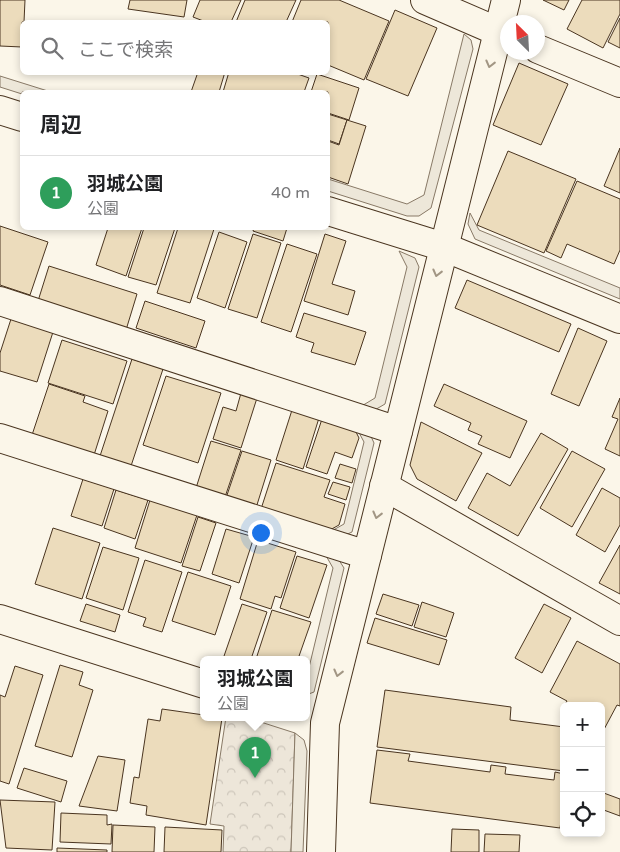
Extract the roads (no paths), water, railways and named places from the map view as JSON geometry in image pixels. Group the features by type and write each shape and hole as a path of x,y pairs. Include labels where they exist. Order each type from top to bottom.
{"street":[{"path":"425,0 500,33"},
{"path":"505,15 506,0"},
{"path":"321,852 315,720 367,555 444,247 500,45"},
{"path":"545,52 620,83"},
{"path":"0,110 20,116"},
{"path":"330,212 444,247 620,319"},
{"path":"0,301 398,431"},
{"path":"0,438 367,555"},
{"path":"384,486 620,621"},
{"path":"0,619 200,683"}],"place":[{"name":"羽城公園","path":"255,778"}]}
